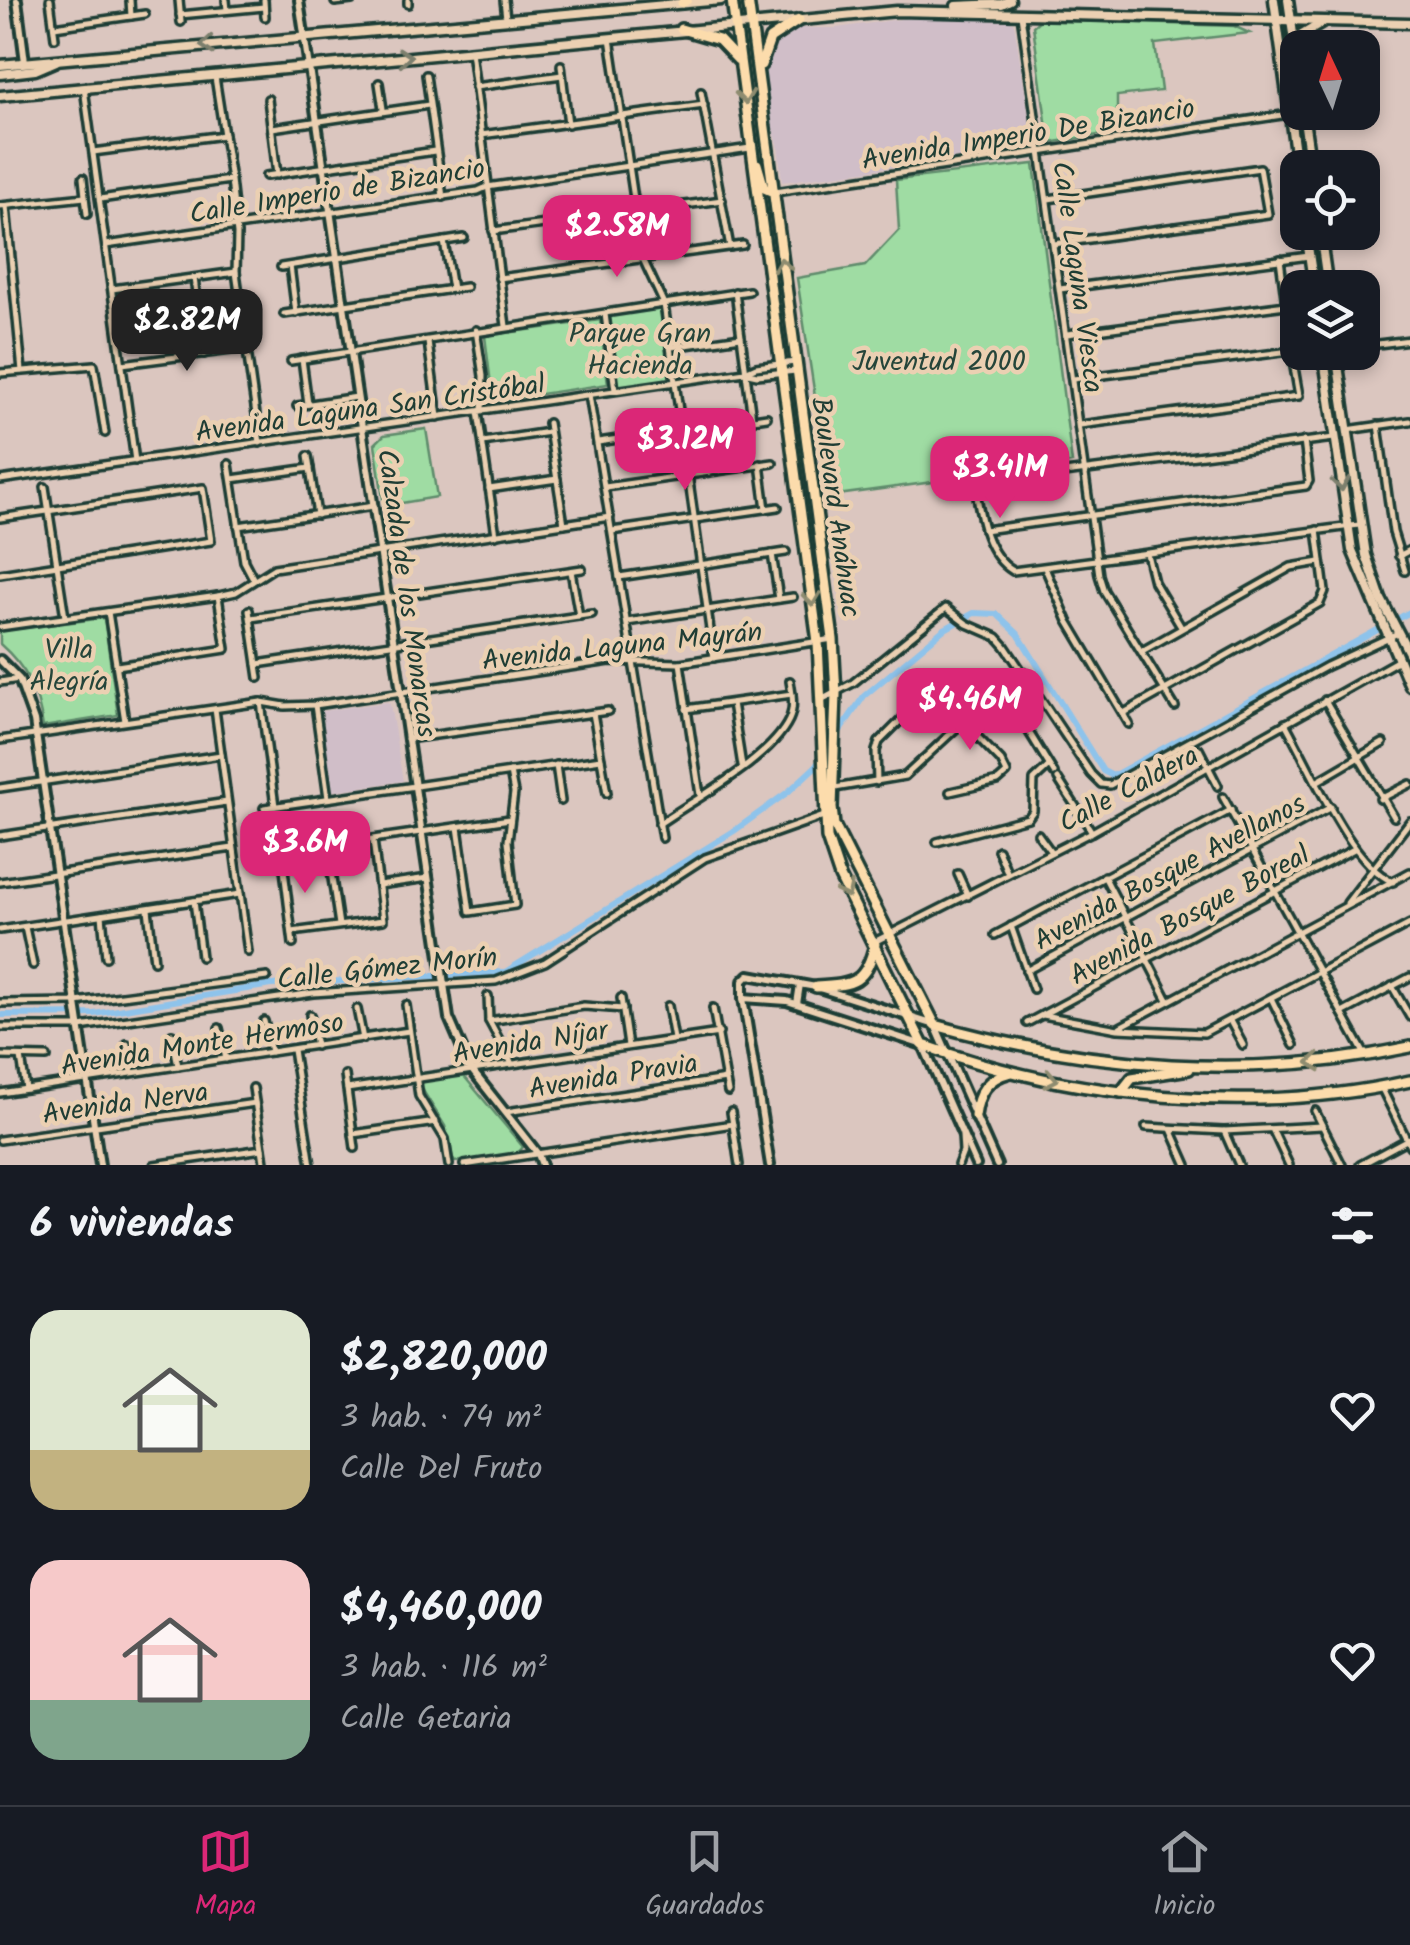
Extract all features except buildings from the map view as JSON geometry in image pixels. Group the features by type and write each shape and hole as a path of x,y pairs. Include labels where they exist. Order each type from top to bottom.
{"main road":[{"path":"0,64 721,0"},
{"name":"Boulevard Anáhuac","path":"732,0 818,642 824,762 832,814 840,841 935,1024"},
{"name":"Boulevard Anáhuac","path":"748,0 832,639 834,745 824,816 833,861 923,1046"},
{"path":"3,95 734,24 1002,4 1010,0"},
{"path":"1020,12 1023,0"},
{"path":"1274,0 1280,48"},
{"path":"1288,0 1293,30"},
{"path":"917,10 1410,24"},
{"path":"759,73 770,39 799,20"},
{"path":"1306,30 1328,20"},
{"path":"681,30 719,40 740,64"},
{"path":"0,74 34,70 60,59"},
{"path":"751,148 764,188 772,192"},
{"path":"1309,250 1312,270"},
{"path":"1325,370 1356,566 1410,686"},
{"path":"1339,370 1359,524 1370,572 1410,655"},
{"path":"816,988 843,985 859,978 869,967 874,943"},
{"path":"935,1024 1064,1053 1206,1066 1366,1056 1410,1047"},
{"path":"923,1046 1015,1072 1121,1092 1178,1098 1244,1098 1381,1087 1410,1081"},
{"path":"1121,1092 1128,1081 1140,1076 1206,1066"},
{"path":"975,1116 986,1085 999,1075 1015,1072"}],"street":[{"path":"17,0 25,62"},
{"path":"50,0 55,38"},
{"path":"130,0 131,16"},
{"path":"179,0 181,19 264,3 265,16"},
{"path":"226,0 227,10"},
{"name":"Calzada de los Monarcas","path":"299,0 449,1018 471,1069 538,1154 542,1165"},
{"path":"334,4 352,0"},
{"path":"504,0 506,18"},
{"name":"Calle Laguna Viesca","path":"1020,12 1096,561 1104,591 1175,707"},
{"path":"54,26 145,14"},
{"path":"610,38 642,259 664,304 672,347 714,658"},
{"path":"471,51 506,326"},
{"path":"560,64 568,124"},
{"path":"214,74 231,180 236,272 260,443"},
{"path":"426,75 443,196"},
{"path":"474,87 562,75"},
{"path":"379,82 384,111"},
{"path":"84,88 134,461"},
{"path":"701,92 730,247"},
{"path":"268,99 277,175"},
{"path":"272,128 429,104"},
{"path":"481,135 704,106"},
{"name":"Avenida Imperio De Bizancio","path":"772,192 1280,115"},
{"path":"93,152 224,135"},
{"name":"Calle Imperio de Bizancio","path":"106,244 478,192 487,186 751,148"},
{"path":"266,176 435,151"},
{"path":"1048,198 1260,168 1268,214 1054,244"},
{"path":"82,178 86,214"},
{"path":"100,199 231,180"},
{"path":"22,370 3,206 85,197"},
{"path":"493,231 722,200"},
{"path":"281,268 464,238"},
{"path":"444,241 452,289"},
{"path":"500,278 743,245"},
{"path":"1060,289 1310,258"},
{"path":"1067,334 1286,305 1280,260"},
{"path":"290,266 296,313"},
{"path":"112,288 236,272"},
{"path":"194,278 204,354"},
{"path":"284,314 466,287"},
{"path":"291,361 749,290"},
{"path":"736,292 752,419"},
{"path":"605,313 614,390"},
{"path":"476,330 483,376 482,442 496,534"},
{"path":"672,347 741,337"},
{"path":"1380,344 1410,340"},
{"path":"428,342 438,417"},
{"path":"122,364 247,348"},
{"path":"1073,380 1280,352"},
{"path":"302,359 308,404"},
{"path":"0,373 94,365 105,433"},
{"name":"Avenida Laguna San Cristóbal","path":"0,480 796,367"},
{"path":"1079,425 1298,396 1296,370"},
{"path":"589,395 662,838"},
{"path":"297,406 357,397"},
{"path":"598,442 767,417"},
{"path":"1348,430 1410,421"},
{"path":"548,423 564,524"},
{"path":"1378,425 1390,518 1405,571"},
{"path":"482,442 549,432"},
{"path":"957,488 1334,438"},
{"path":"984,530 1307,485 1304,441"},
{"path":"308,456 317,514"},
{"path":"605,487 773,462"},
{"path":"230,464 244,561 254,580"},
{"path":"760,464 766,509"},
{"path":"232,480 310,468"},
{"path":"488,489 557,479"},
{"path":"975,486 984,530 1007,568 1013,571 1359,524"},
{"path":"45,487 65,618"},
{"path":"0,518 203,488 211,541 0,574"},
{"path":"238,526 374,506"},
{"path":"612,531 778,508"},
{"path":"0,627 218,596 236,592 274,568 610,517"},
{"path":"1124,713 1320,603 1324,597 1317,530"},
{"path":"1399,556 1410,550"},
{"path":"620,577 786,552"},
{"path":"772,554 779,599"},
{"path":"1147,554 1154,582 1182,628"},
{"path":"1142,651 1291,568 1320,562"},
{"path":"1045,568 1068,621 1129,724"},
{"path":"259,678 250,614 582,569"},
{"path":"571,571 578,616"},
{"path":"116,666 226,650 218,596"},
{"path":"627,622 792,597"},
{"path":"823,699 836,694 946,608 967,624 990,632 1006,646 1091,774 1108,785 1397,631"},
{"path":"108,612 124,721"},
{"path":"257,664 592,614"},
{"name":"Avenida Laguna Mayrán","path":"0,740 261,702 315,705 610,661 680,663 832,639"},
{"path":"0,660 19,679 36,734 100,1165"},
{"name":"Calle Caldera","path":"874,943 1092,832 1397,661"},
{"path":"680,663 700,795"},
{"path":"0,682 19,679"},
{"path":"660,824 742,766 782,732 790,717 790,680"},
{"path":"878,782 879,742 930,692"},
{"path":"686,709 792,694"},
{"path":"828,789 900,778 992,698 1004,698 1013,706 1092,832"},
{"path":"1325,700 1394,817"},
{"path":"261,702 275,806"},
{"path":"732,703 742,766"},
{"path":"315,705 328,798"},
{"path":"215,708 248,952"},
{"path":"407,740 608,711"},
{"path":"593,713 607,793"},
{"path":"950,792 998,781 1008,772 964,722"},
{"path":"1285,722 1354,849 1374,872 1393,882"},
{"path":"1318,781 1382,742"},
{"path":"1199,748 1218,786"},
{"path":"0,788 221,755"},
{"path":"264,808 602,758"},
{"path":"556,765 561,801"},
{"path":"937,842 1028,818 1033,811 1034,780 1049,766"},
{"path":"458,827 470,912 515,905 508,840 514,793 510,772"},
{"path":"1380,799 1410,784"},
{"path":"1223,797 1366,1056"},
{"path":"0,836 227,802"},
{"name":"Avenida Bosque Avellanos","path":"1026,971 1331,807"},
{"path":"994,935 1230,810"},
{"name":"Calle Gómez Morín","path":"0,1026 80,1026 313,993 496,980 545,962 694,865 744,842 824,816"},
{"path":"270,854 510,819"},
{"path":"1342,908 1374,872 1410,821"},
{"path":"1038,834 1050,852"},
{"path":"292,932 382,920 373,839"},
{"path":"327,846 338,926"},
{"path":"0,882 234,848"},
{"name":"Avenida Bosque Boreal","path":"1027,1023 1354,849"},
{"path":"998,850 1008,874"},
{"path":"282,852 293,944"},
{"path":"1118,1028 1410,872"},
{"path":"958,874 968,896"},
{"path":"1104,876 1168,1000"},
{"path":"380,885 428,878"},
{"path":"0,930 240,894"},
{"path":"194,901 201,957"},
{"path":"148,908 154,961"},
{"path":"102,915 106,957"},
{"path":"1042,1015 1118,1028 1199,1034 1410,924"},
{"path":"25,926 33,964"},
{"path":"1011,926 1033,990"},
{"path":"770,1165 743,998 743,981 748,975 816,988 935,1024"},
{"name":"Calle Gómez Morín","path":"0,1003 76,1004 267,977"},
{"path":"1340,1013 1410,977"},
{"path":"797,1004 800,984"},
{"path":"1392,986 1410,1017"},
{"path":"488,996 489,1020 512,1064"},
{"path":"620,998 628,1046"},
{"path":"743,998 779,999 923,1046"},
{"path":"1271,998 1294,1045"},
{"path":"406,1005 415,1078 420,1096 445,1139 449,1165"},
{"path":"489,1020 584,1006 622,1009"},
{"path":"668,1006 674,1039"},
{"path":"714,1008 728,1092"},
{"path":"357,1009 363,1039"},
{"path":"310,1016 316,1046"},
{"path":"264,1021 272,1052"},
{"path":"1230,1021 1243,1045"},
{"name":"Boulevard Anáhuac","path":"935,1024 998,1165"},
{"path":"219,1028 226,1059"},
{"name":"Avenida Monte Hermoso","path":"0,1093 409,1031"},
{"name":"Avenida Níjar","path":"347,1089 719,1033"},
{"path":"172,1034 178,1066"},
{"path":"126,1044 132,1072"},
{"name":"Boulevard Anáhuac","path":"923,1046 976,1165"},
{"path":"293,1050 310,1165"},
{"path":"0,1056 48,1056"},
{"path":"21,1057 26,1089"},
{"path":"345,1075 355,1148"},
{"name":"Avenida Pravia","path":"506,1112 726,1079"},
{"path":"1360,1165 1409,1141 1381,1087"},
{"path":"253,1088 264,1162"},
{"name":"Avenida Nerva","path":"0,1140 255,1102"},
{"path":"1315,1111 1342,1165"},
{"path":"731,1112 739,1163"},
{"path":"353,1134 436,1122"},
{"path":"464,1165 733,1124"},
{"path":"1146,1127 1272,1130 1322,1126"},
{"path":"1171,1129 1187,1165"},
{"path":"1224,1130 1239,1165"},
{"path":"1272,1130 1289,1165"},
{"path":"958,1165 963,1152 962,1133"},
{"path":"154,1165 262,1149"}],"shaded area":[{"path":"916,17 1014,23 1034,148 782,182 764,67 774,40 797,28 836,28"},
{"path":"387,702 403,781 333,791 322,711"}],"green space":[{"path":"1040,20 1234,26 1249,33 1155,44 1161,91 1117,96 1117,132 1049,143 1033,26"},
{"name":"Juventud 2000","path":"1034,164 1072,463 830,496 797,278 865,266 899,230 896,180"},
{"name":"Parque Gran Hacienda","path":"662,306 673,380 617,388 607,316"},
{"path":"600,320 608,384 493,401 485,336"},
{"path":"426,429 437,497 384,506 375,444 384,435"},
{"name":"Villa Alegría","path":"104,618 118,715 43,727 30,681 0,644 0,631"},
{"path":"463,1075 523,1147 518,1153 454,1162 445,1126 420,1086 424,1081"}],"waterway":[{"path":"0,1015 94,1014 271,985 505,972 734,831 788,792 815,767 864,696 943,630 974,613 997,614 1018,634 1103,771 1113,776 1410,612"}]}
